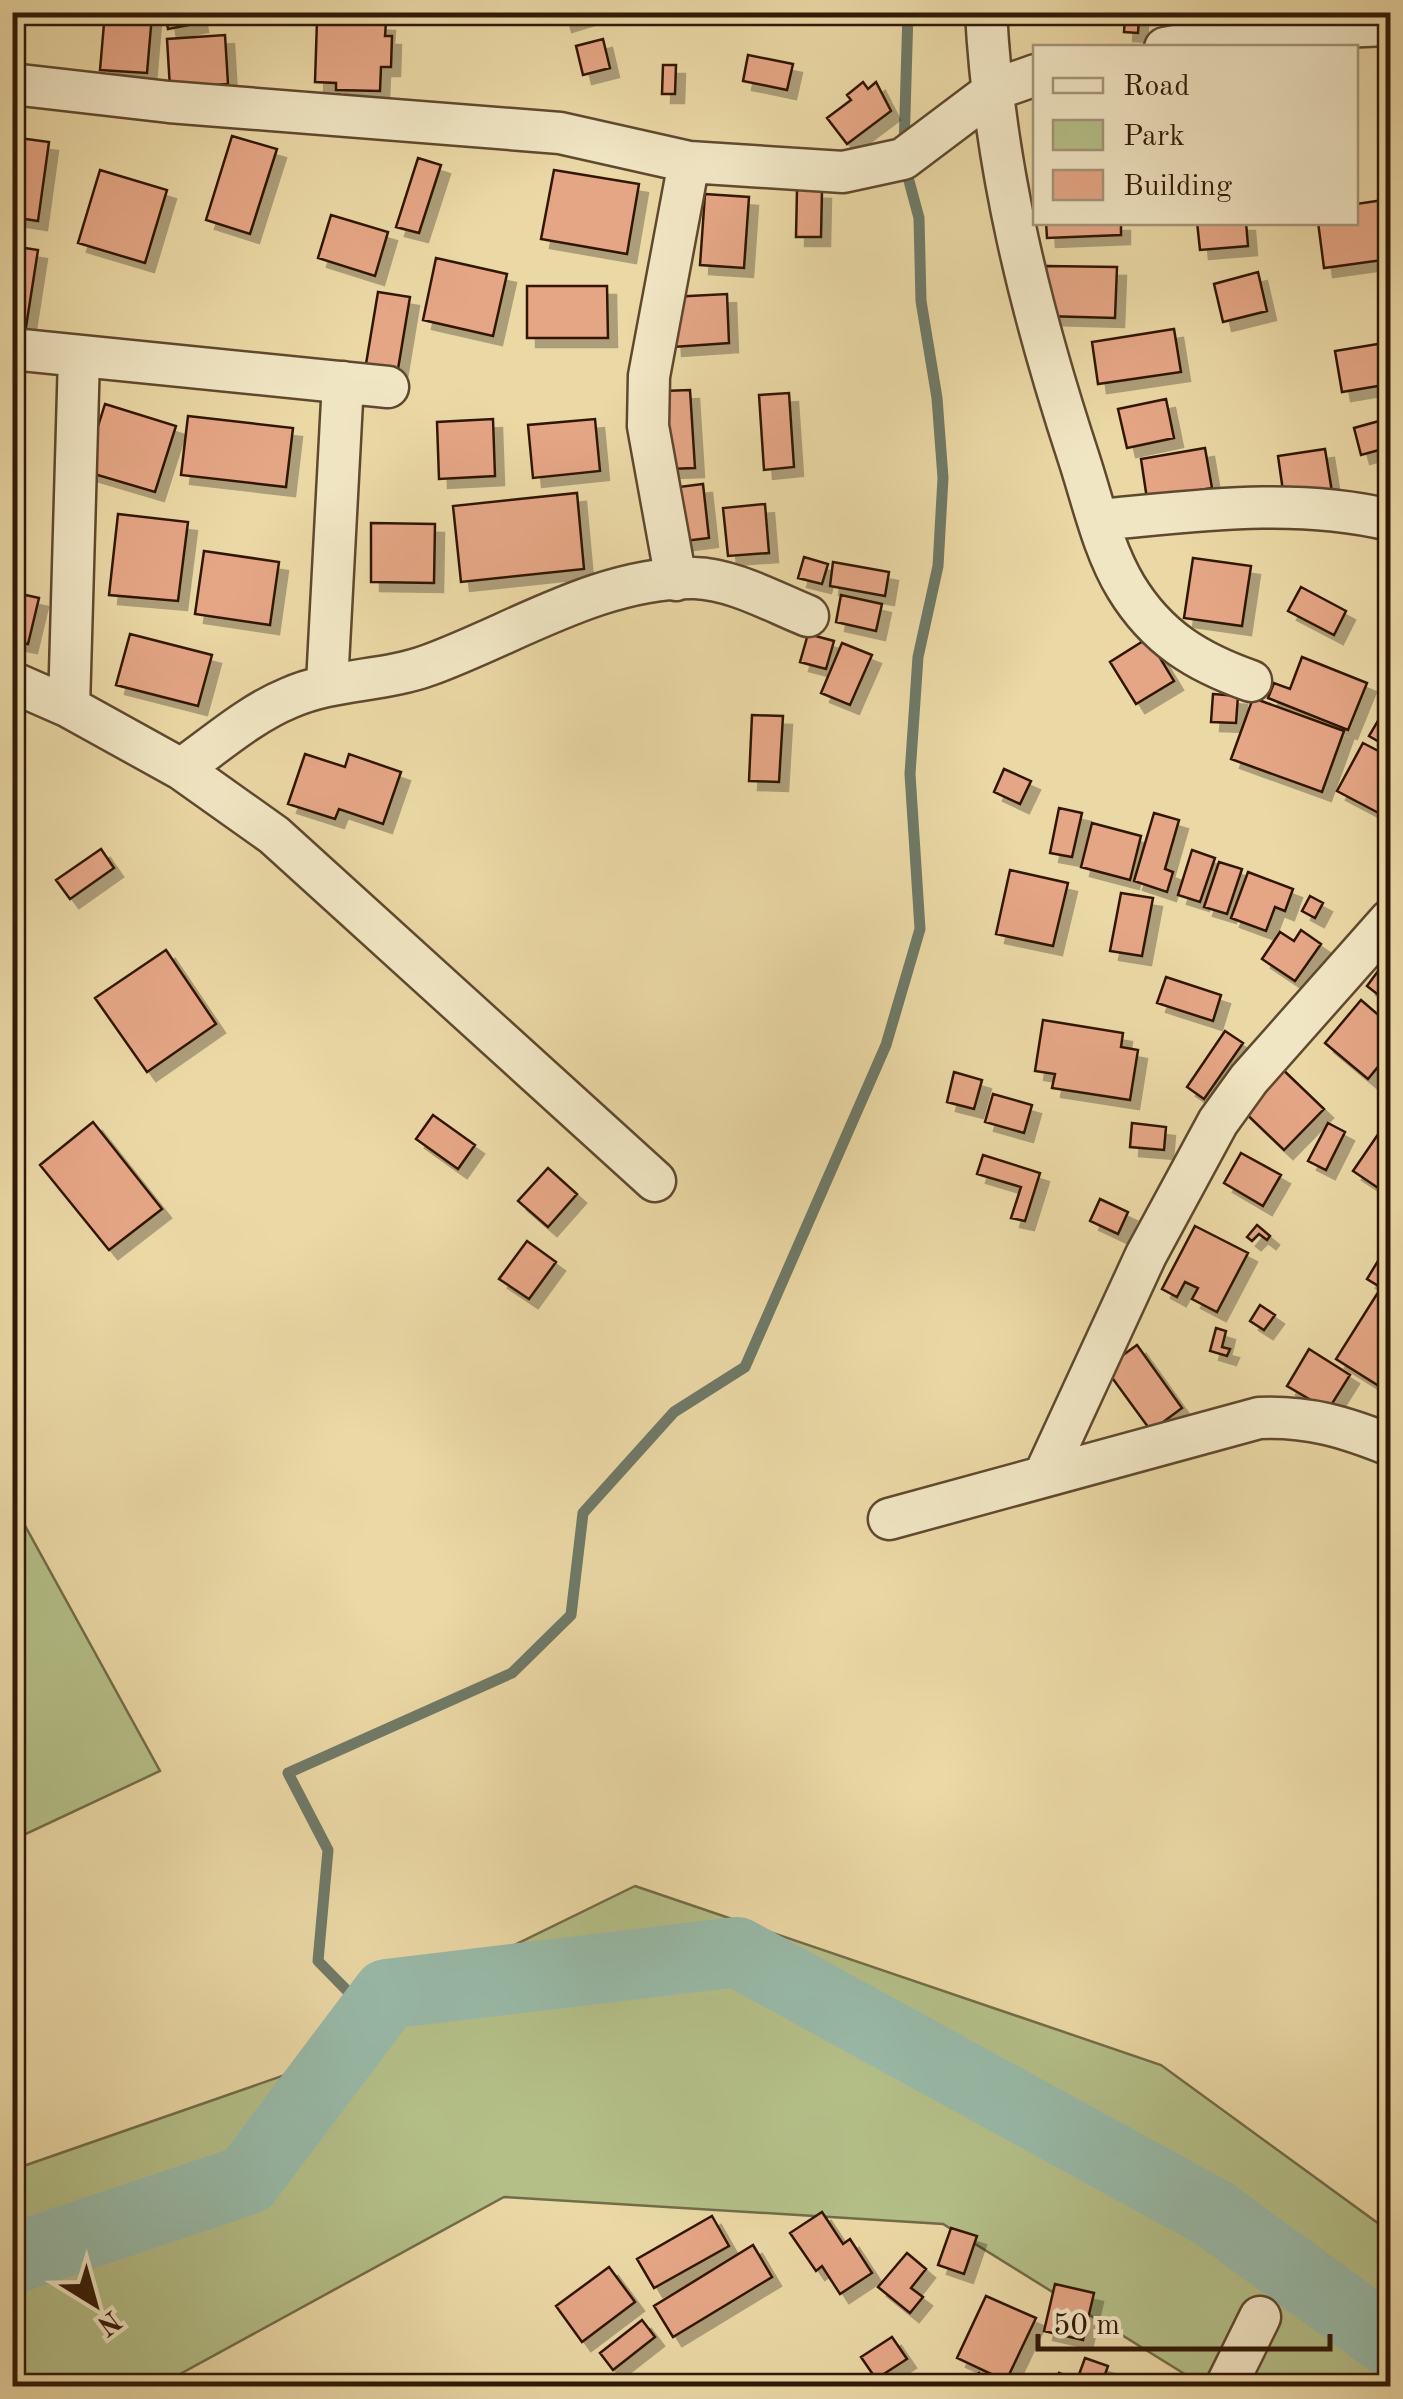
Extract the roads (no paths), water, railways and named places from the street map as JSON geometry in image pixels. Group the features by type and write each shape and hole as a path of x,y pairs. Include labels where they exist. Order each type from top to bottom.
{"street":[{"path":"986,12 996,89 996,140 1039,336 1098,520 1127,588 1158,628 1185,654 1250,681"},
{"path":"1175,45 1259,21 1390,25"},
{"path":"12,84 169,102 560,133 689,162 842,172 904,159 996,89 1033,76"},
{"path":"676,580 648,426 649,376 689,162"},
{"path":"12,349 388,387"},
{"path":"69,707 79,356"},
{"path":"327,684 343,382"},
{"path":"1098,520 1253,506 1318,509 1390,520"},
{"path":"181,769 286,698 327,684 427,666 548,614 640,583 696,578 734,586 808,616"},
{"path":"12,682 69,707 181,769 274,835 655,1182"},
{"path":"1044,1476 1146,1255 1218,1122 1249,1079 1390,920"},
{"path":"890,1519 1260,1418 1300,1417 1340,1424 1390,1445"},
{"path":"1226,2386 1260,2317"}],"waterway":[{"path":"904,148 908,12"},
{"path":"371,2015 318,1961 328,1850 288,1773 512,1673 571,1615 583,1513 674,1412 745,1367 886,1045 920,929 910,774 918,657 938,566 943,478 937,398 921,301 919,218 905,166"},
{"path":"12,2259 247,2180 387,1994 737,1952 1213,2213 1390,2342"}]}
